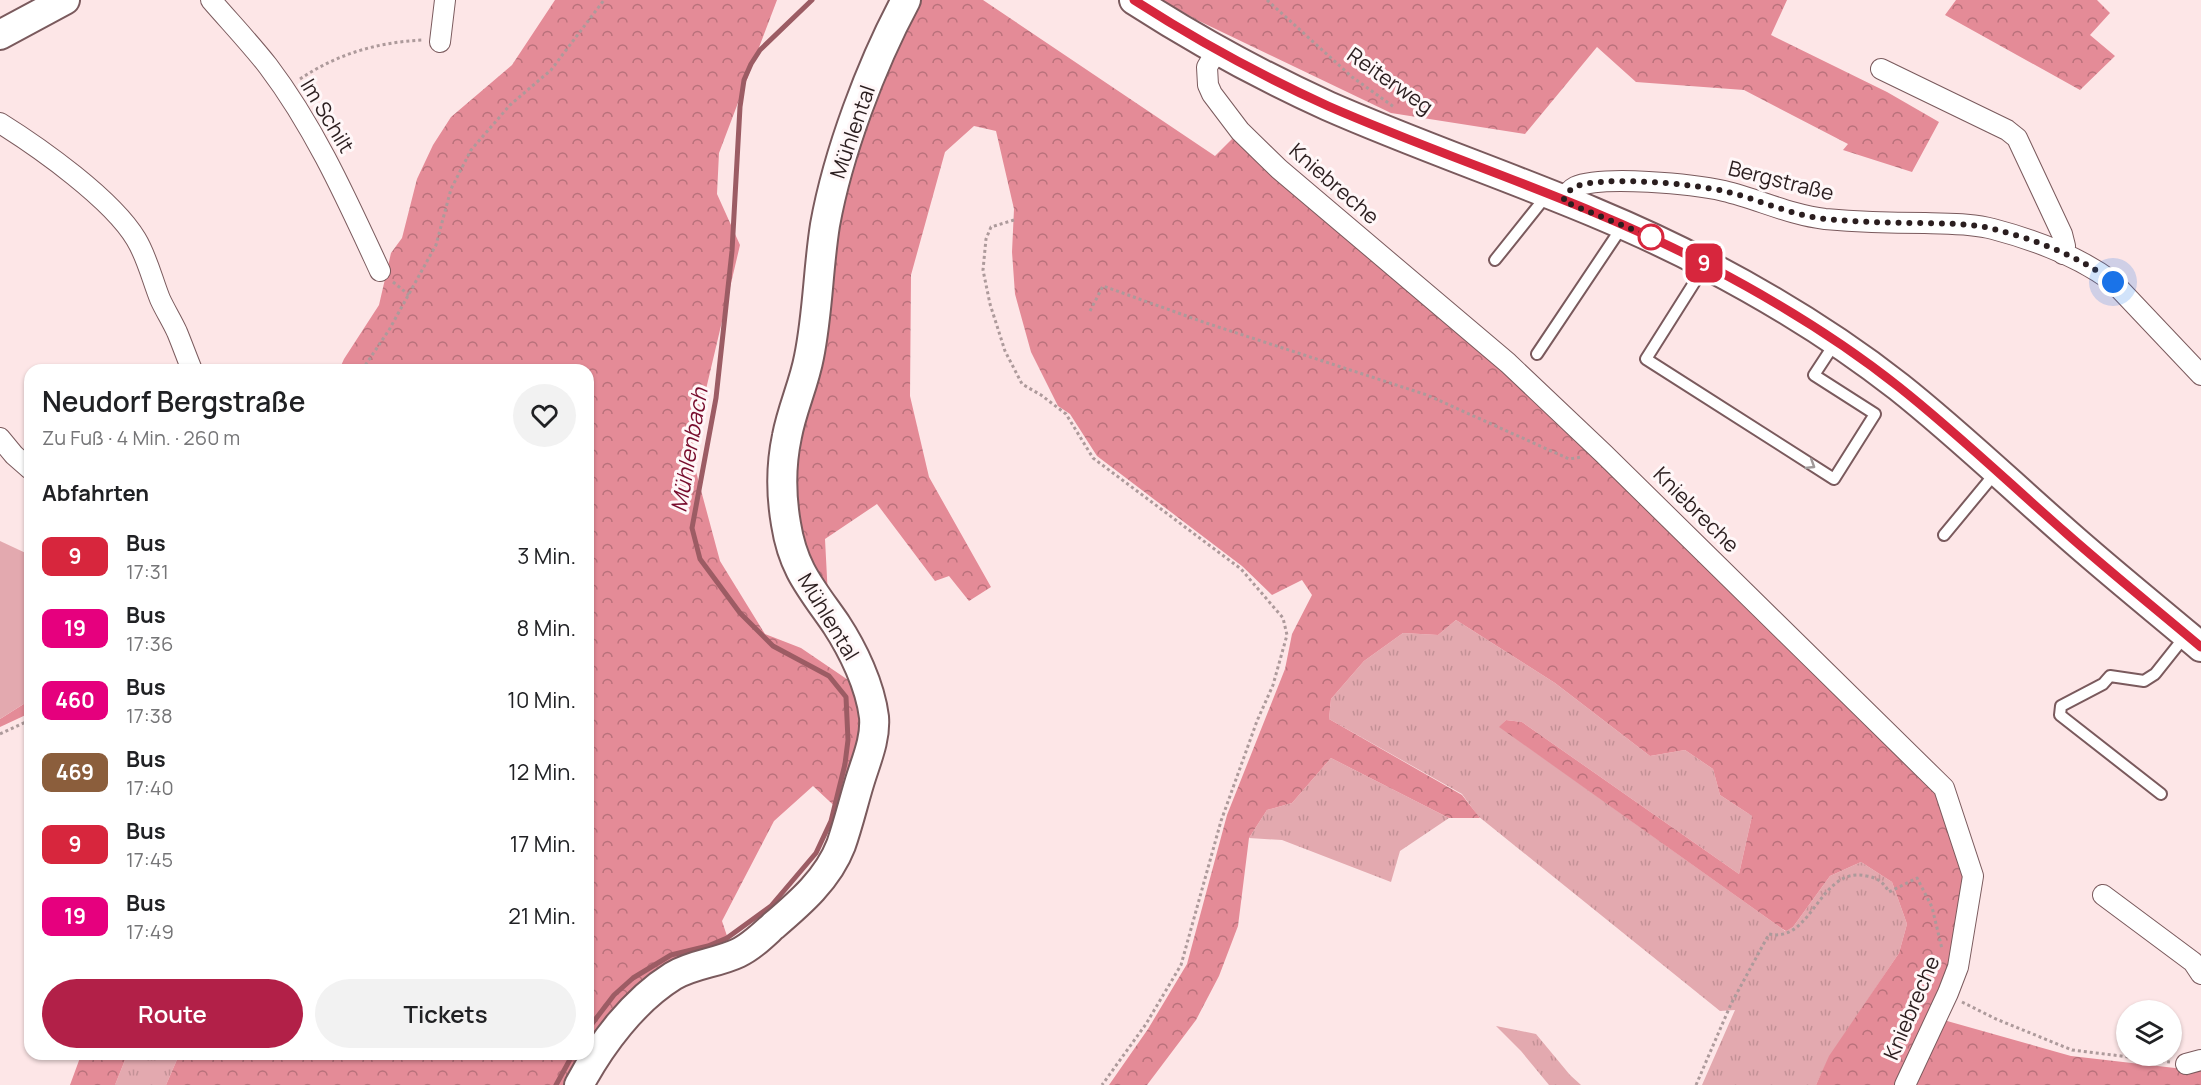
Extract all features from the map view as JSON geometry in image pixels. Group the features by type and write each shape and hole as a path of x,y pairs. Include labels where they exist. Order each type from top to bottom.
{"street":[{"path":"0,35 65,0"},
{"name":"Im Schilt","path":"211,0 249,43 285,90 343,191 380,271"},
{"path":"440,42 445,0"},
{"name":"Mühlental","path":"579,1085 605,1043 648,995 686,969 728,957 746,949 806,896 830,866 848,822 873,737 874,716 855,659 836,625 805,582 796,563 784,511 783,463 787,434 809,359 822,246 837,176 875,68 906,0"},
{"path":"1134,0 1217,50 1285,86 1391,120 1555,198 1623,224 1706,264 1783,307 1901,389 2194,641"},
{"name":"Kniebreche","path":"1217,50 1207,67 1208,85 1212,94 1240,131 1279,169 1508,363 1604,454 1944,788 1973,876 1958,967 1905,1085"},
{"path":"1881,69 2007,130 2017,138 2062,234 2065,246 2063,254"},
{"path":"0,123 69,172 128,226 137,240 161,302 177,332 190,364"},
{"name":"Bergstraße","path":"1555,198 1572,188 1601,182 1665,183 1731,193 1788,211 1822,218 1868,222 1960,224 1991,228 2063,254 2094,269 2113,282 2201,375"},
{"path":"0,438 24,464"},
{"path":"2103,895 2193,962 2201,974"}],"lane":[{"path":"1495,260 1555,198"},
{"path":"1537,354 1623,224"},
{"path":"1706,264 1646,359 1834,479 1875,414 1814,375 1835,342"},
{"path":"1944,536 1997,471"},
{"path":"2161,794 2060,715 2061,706 2103,684 2110,676 2144,681 2194,641"}],"path":[{"path":"366,364 389,330 436,245 451,189 471,150 510,105 551,70 604,0"},
{"name":"Reiterweg","path":"1267,0 1352,77 1391,120"},
{"path":"285,90 315,69 347,54 405,41 440,42"},
{"path":"1014,220 991,227 986,239 983,270 990,304 1005,351 1022,384 1066,414 1094,458 1241,569 1283,618 1287,635 1273,685 1257,721 1221,821 1181,965 1146,1024 1102,1085"},
{"path":"1090,311 1103,286 1206,323 1427,395 1569,459 1604,454"},
{"path":"0,734 24,723"},
{"path":"1696,1085 1731,1004 1769,934 1778,936 1793,932 1837,881 1857,873 1873,877 1883,883 1889,892 1917,878 1932,907 1941,948 1958,967"},
{"path":"1948,993 1996,1019 2072,1050 2193,1062"}],"green space":[{"path":"555,0 777,0 719,153 717,194 740,245 691,453 720,561 765,634 801,648 857,686 865,710 843,814 813,786 774,821 722,921 732,951 687,965 571,1085 166,1085 177,1060 594,1060 594,364 342,364 379,305 391,253 402,238 417,179 433,145 451,117 512,65"},
{"path":"916,0 983,0 1215,156 1239,132 1506,370 1936,793 1964,878 1940,1019 2071,1056 2116,1061 2116,1066 2158,1066 2201,1071 2201,1085 1816,1085 1829,1056 1899,953 1907,924 1892,882 1861,862 1830,876 1793,927 1786,931 1781,928 1499,727 1506,720 1522,722 1739,874 1752,816 1720,795 1713,769 1685,750 1650,756 1555,683 1456,620 1438,635 1403,633 1364,661 1331,699 1329,719 1462,795 1480,818 1449,818 1331,758 1292,803 1267,810 1249,838 1238,926 1219,976 1196,1020 1147,1085 1109,1085 1148,1029 1187,964 1227,815 1285,669 1292,634 1312,595 1302,580 1272,595 1242,566 1097,456 1070,414 1058,406 1031,352 1015,294 1012,252 1014,209 996,131 974,126 945,152 911,275 910,396 929,477 991,587 969,601 949,576 935,581 877,504 825,539 828,597 810,570 792,493 828,259 856,142"},
{"path":"1162,0 1787,0 1771,35 1887,92 1939,122 1912,172 1843,150 1848,144 1744,90 1636,82 1597,47 1525,134 1391,113 1197,20"},
{"path":"1956,0 2097,0 2110,13 2090,35 2115,56 2080,90 1945,15"},
{"path":"0,541 24,552 24,704 0,719"},
{"path":"1456,620 1555,683 1650,756 1685,750 1713,769 1720,795 1752,816 1739,874 1522,722 1506,720 1500,727 1785,931 1793,927 1830,876 1861,862 1892,882 1907,924 1899,953 1830,1056 1816,1085 1702,1085 1735,1010 1720,1011 1478,816 1462,794 1329,719 1331,699 1364,661 1403,633 1438,635"},
{"path":"24,704 24,716 0,727 0,719"},
{"path":"1331,758 1449,818 1400,851 1391,882 1282,840 1249,838 1267,810 1292,803"},
{"path":"1496,1026 1536,1034 1581,1085 1549,1085 1521,1051"},
{"path":"79,1060 125,1060 115,1085 70,1085"},
{"path":"125,1060 177,1060 166,1085 115,1085"}],"waterway":[{"name":"Mühlenbach","path":"594,1021 614,995 633,978 671,955 708,946 727,938 771,906 816,853 831,821 845,764 848,740 846,697 829,676 773,646 740,613 700,559 692,528 716,398 732,251 740,107 744,80 760,50 812,0"},
{"name":"Mühlenbach","path":"556,1085 570,1060"}],"bus line":[{"name":"9","path":"1134,0 1189,35 1290,88 1384,129 1623,224 1706,264 1783,307 1901,389 2201,647"}],"route":[{"path":"1651,237 1563,201 1572,188 1589,183 1665,183 1737,194 1806,216 1868,222 1960,224 1991,228 2063,254 2094,269 2113,282"}]}
